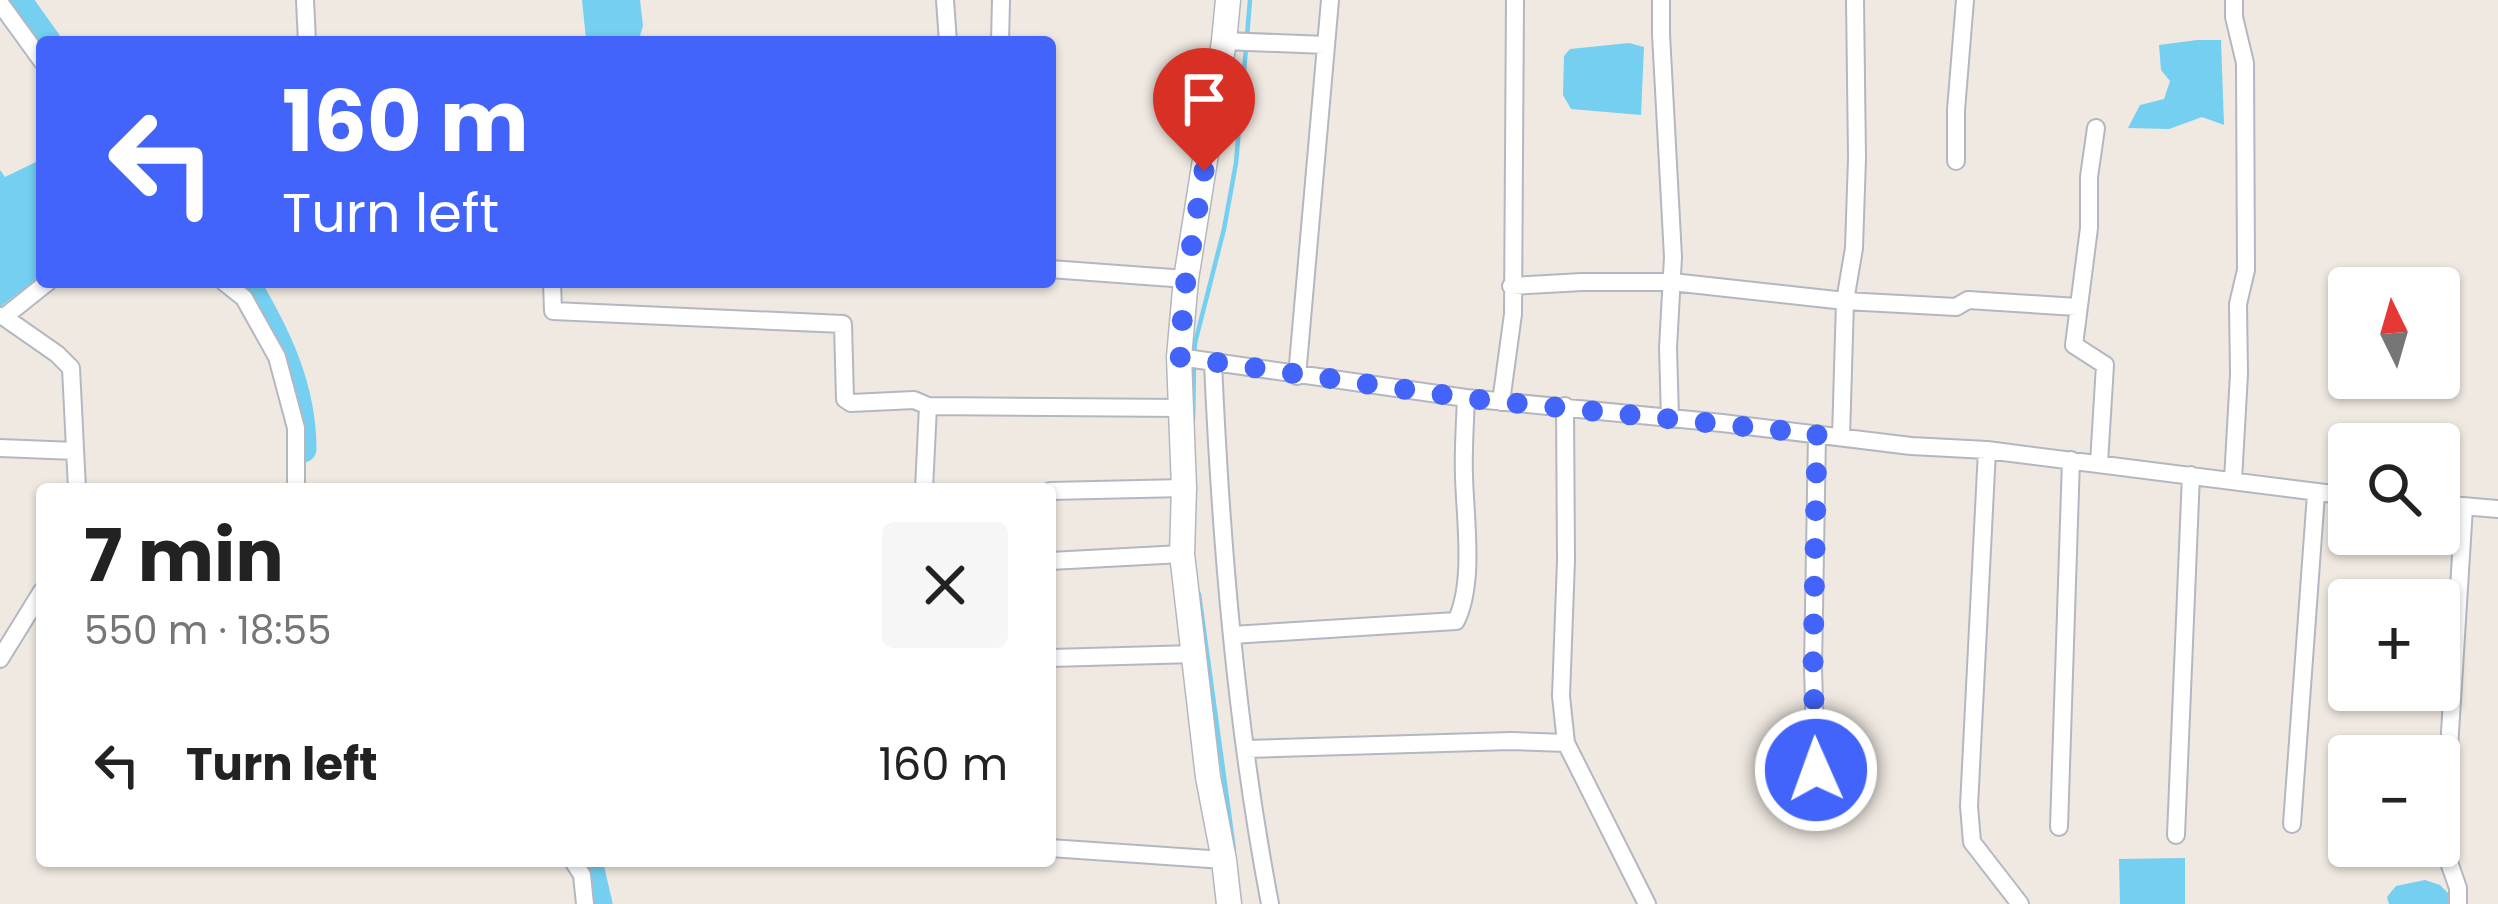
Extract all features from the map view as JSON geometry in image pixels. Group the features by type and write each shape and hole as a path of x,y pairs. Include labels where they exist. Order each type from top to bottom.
{"street":[{"path":"305,0 307,36"},
{"path":"945,0 948,36"},
{"path":"1000,36 1001,0"},
{"path":"1228,0 1239,42 1186,279 1179,357 1182,554 1208,777 1229,904"},
{"path":"1297,376 1330,0"},
{"path":"1501,402 1513,314 1515,0"},
{"path":"1661,0 1673,256 1670,419"},
{"path":"1841,437 1845,301 1854,248 1855,0"},
{"path":"1956,161 1965,0"},
{"path":"2233,480 2240,374 2238,304 2246,270 2246,64 2234,0"},
{"path":"0,3 36,53"},
{"path":"1239,42 1326,45"},
{"path":"2096,128 2090,228 2074,345 2105,365 2099,463"},
{"path":"1056,269 1186,279"},
{"path":"1511,286 1672,282 1845,301 1956,307 1968,300 2078,308"},
{"path":"40,288 2,317 71,368 77,483"},
{"path":"232,288 244,298 277,357 296,428 296,483"},
{"path":"553,288 553,311 843,324 844,399 851,403 914,400 928,406 1183,409"},
{"path":"1179,357 1466,398 1987,450 2328,495"},
{"path":"1213,363 1223,565 1270,904"},
{"path":"1232,634 1456,621 1466,577 1466,398"},
{"path":"924,483 928,406"},
{"path":"1564,406 1561,696 1566,743 1647,904"},
{"path":"1816,802 1817,434"},
{"path":"0,448 75,452"},
{"path":"1987,450 1972,842 2020,904"},
{"path":"2060,827 2071,460"},
{"path":"2176,835 2191,475"},
{"path":"1056,491 1184,488"},
{"path":"2292,824 2315,494"},
{"path":"2460,507 2498,509"},
{"path":"2458,904 2458,888 2443,845 2464,507"},
{"path":"1056,561 1182,554"},
{"path":"0,659 36,601"},
{"path":"1056,658 1195,653"},
{"path":"1246,749 1566,743"},
{"path":"1056,848 1224,860"},
{"path":"577,867 585,904"}],"water":[{"path":"582,0 640,0 640,36 586,36"},
{"path":"2221,40 2224,125 2202,117 2169,129 2128,128 2140,105 2164,99 2170,81 2161,70 2159,45"},
{"path":"1629,43 1644,47 1641,115 1571,109 1563,95 1564,56 1570,49"},
{"path":"36,162 36,280 0,307 0,170 5,177"},
{"path":"2185,858 2185,904 2120,904 2119,859"},
{"path":"2425,880 2440,885 2452,897 2452,904 2389,904 2387,897 2396,886"}],"waterway":[{"path":"18,0 44,36"},
{"path":"1247,36 1250,0"},
{"path":"1194,355 1236,163 1246,48"},
{"path":"249,288 286,362 298,404 303,449"},
{"path":"1193,421 1194,366"},
{"path":"1199,594 1234,850"},
{"path":"590,867 599,904"}],"route":[{"path":"1204,171 1179,357 1466,398 1817,434 1816,770"}]}
